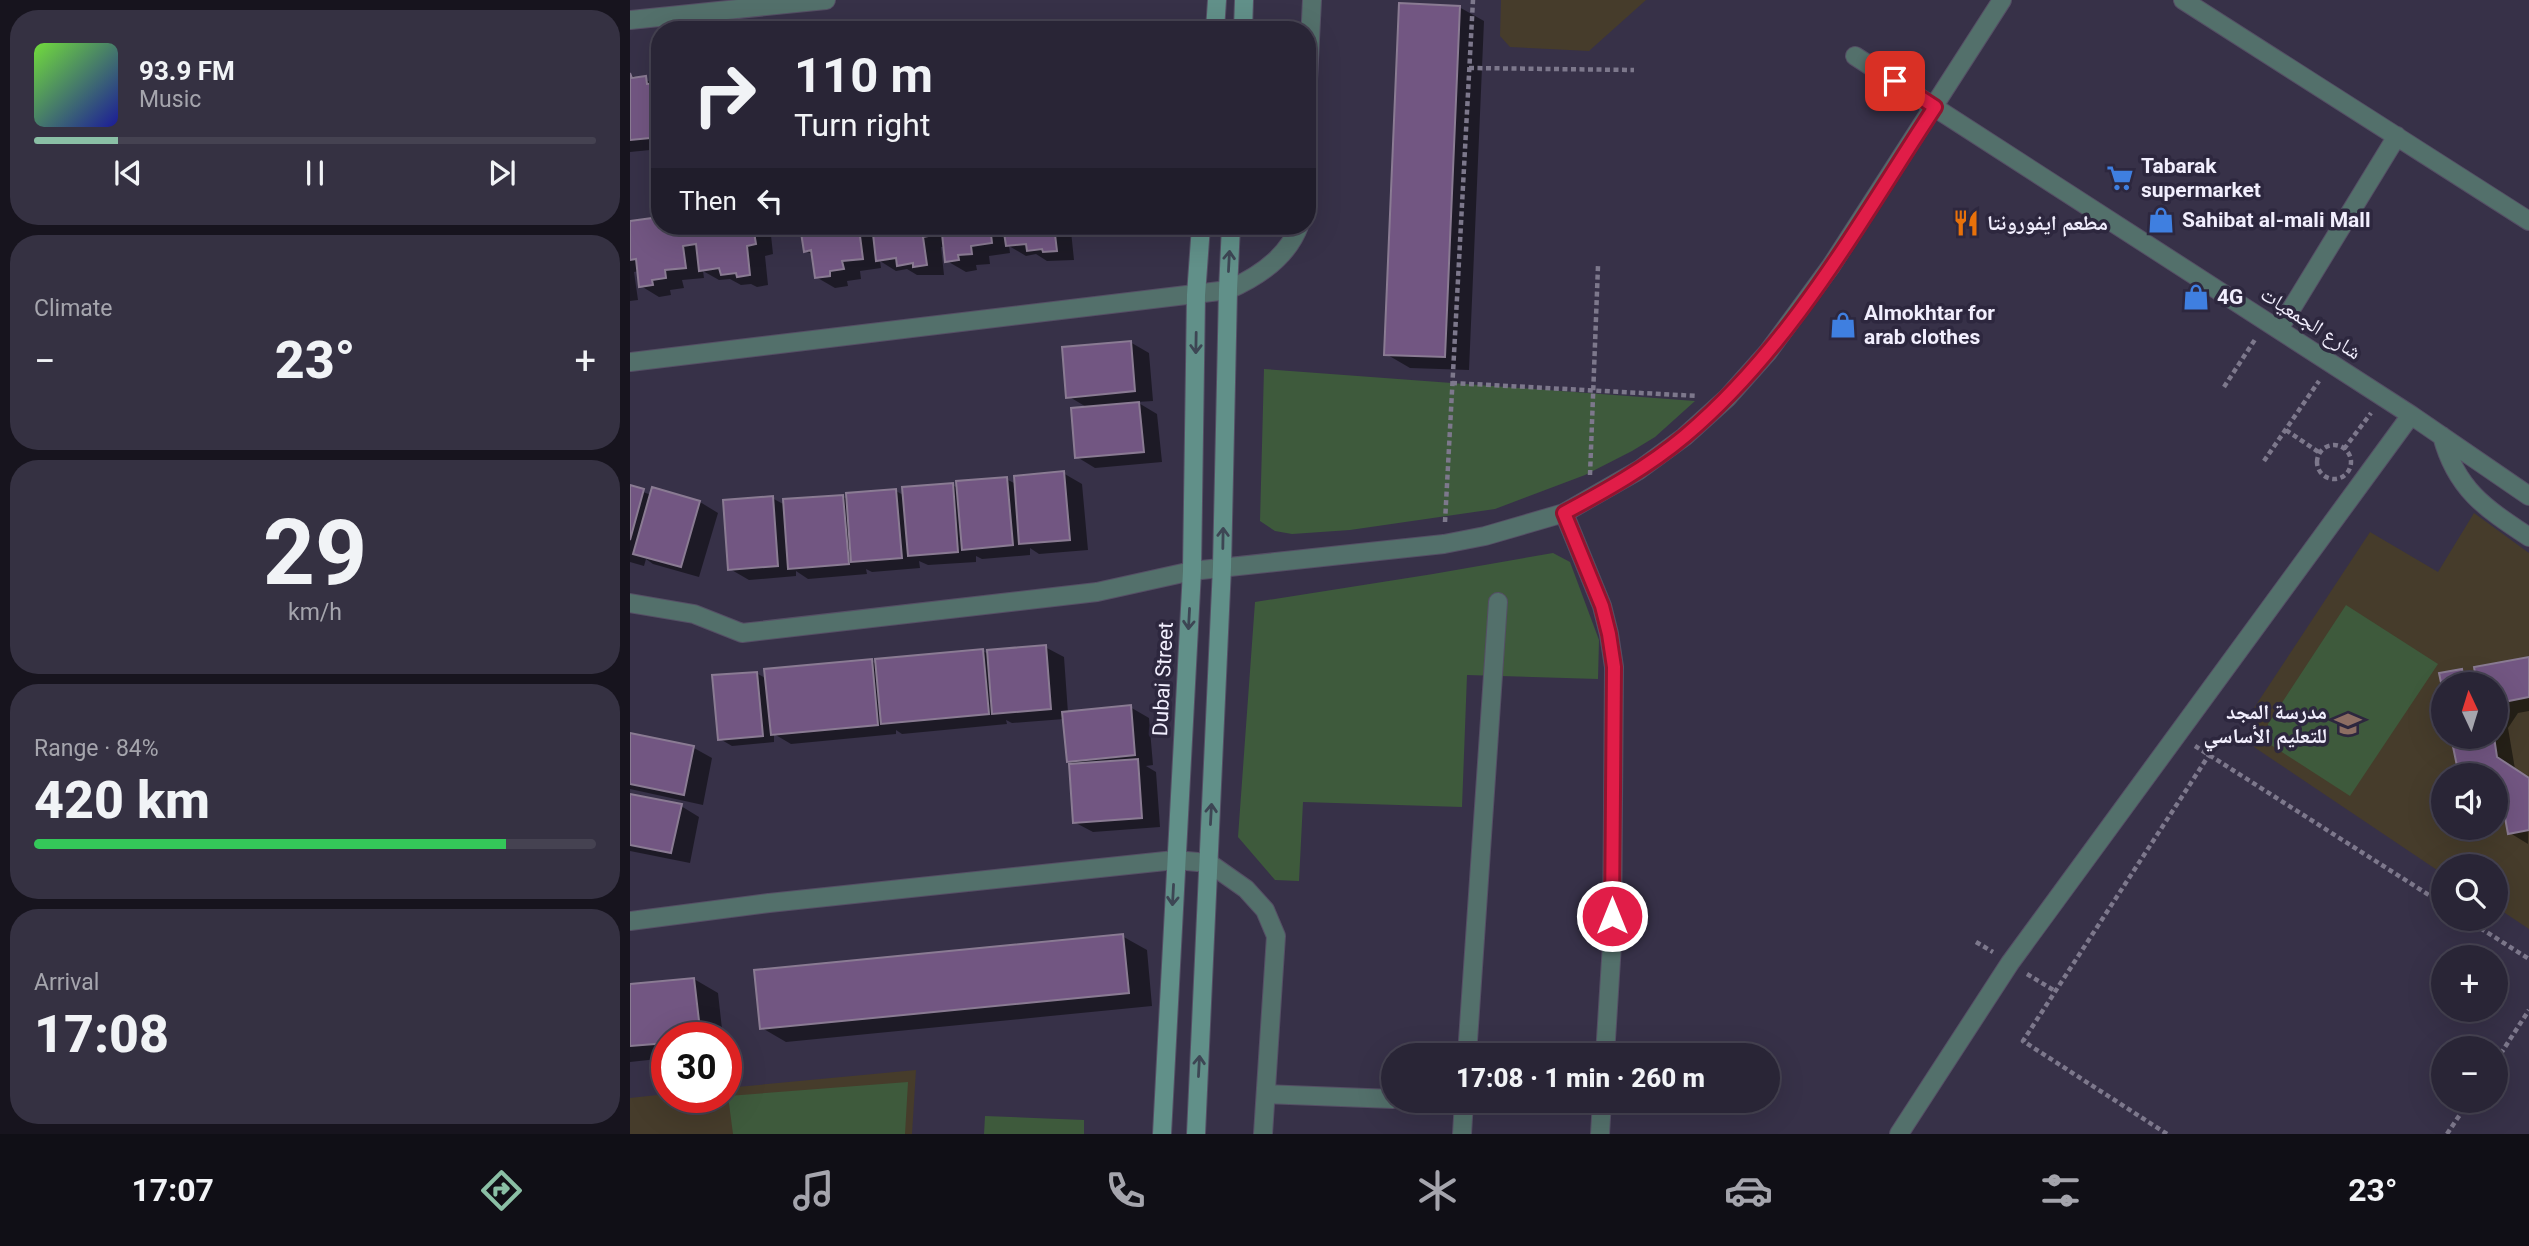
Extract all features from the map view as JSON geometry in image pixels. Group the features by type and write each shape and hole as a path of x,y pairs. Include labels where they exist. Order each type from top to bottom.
{"street":[{"path":"630,20 826,0"},
{"path":"1216,21 1217,0"},
{"path":"1243,21 1244,0"},
{"path":"1311,21 1312,0"},
{"path":"630,603 694,614 742,633 1097,592 1192,570 1444,544 1485,536 1564,513 1639,470 1684,438 1727,398 1768,352 1831,266 2002,0"},
{"path":"2183,0 2529,221"},
{"name":"شارع الجمعيات","path":"1855,56 2384,397 2529,496"},
{"path":"2273,325 2397,136"},
{"name":"Dubai Street","path":"1161,1134 1192,570 1196,295 1200,235"},
{"path":"1196,1134 1222,567 1231,235"},
{"path":"630,362 1228,290 1259,274 1274,262 1296,235"},
{"path":"1899,1134 2010,963 2411,415"},
{"path":"2442,436 2452,465 2468,491 2491,512 2529,537"},
{"path":"1564,513 1602,606 1614,667 1612,944 1606,1043"},
{"path":"1468,1043 1498,602"},
{"path":"630,921 769,903 1175,860 1209,863 1246,889 1265,909 1276,936 1263,1134"},
{"path":"1266,1094 1381,1099"},
{"path":"1462,1134 1463,1113"},
{"path":"1600,1134 1601,1113"}],"path":[{"path":"1444,544 1473,0"},
{"path":"1469,68 1634,70"},
{"path":"1589,500 1598,267"},
{"path":"2224,387 2273,325"},
{"path":"2264,461 2332,364"},
{"path":"1452,383 1727,398"},
{"path":"2344,449 2384,397"},
{"path":"2286,429 2320,453"},
{"path":"2332,445 2349,453 2351,464 2345,476 2339,479 2326,477 2320,472 2320,453 2332,445"},
{"path":"2176,735 2431,896"},
{"path":"2167,1134 2023,1041 2209,755"},
{"path":"2485,931 2529,958"},
{"path":"2508,1042 2529,1010"},
{"path":"2447,1134 2461,1113"}],"shaded area":[{"path":"1501,0 1646,0 1589,51 1510,47 1500,36"},
{"name":"مدرسة المجد للتعليم الأساسي","path":"2474,513 2529,553 2529,929 2508,915 2508,854 2431,854 2431,866 2254,747 2252,711 2370,532 2438,572"},
{"path":"916,1070 912,1134 630,1134 630,1098 651,1096 651,1113 742,1113 742,1086"}],"green space":[{"path":"1264,369 1695,401 1655,437 1632,451 1585,475 1495,509 1350,530 1292,534 1275,531 1260,521"},
{"path":"1553,553 1570,562 1599,640 1598,679 1467,675 1462,807 1303,802 1299,881 1275,880 1238,837 1255,602"},
{"path":"2346,605 2438,664 2350,796 2268,743 2268,724"},
{"path":"908,1082 905,1134 733,1134 730,1113 742,1113 742,1095"},
{"path":"985,1116 1084,1120 1084,1134 984,1134"}],"building":[{"path":"1399,3 1460,6 1445,357 1384,355"},
{"path":"630,73 632,78 646,76 647,84 651,84 651,138 630,140"},
{"path":"651,218 651,235 754,235 756,244 747,246 750,275 721,275 719,268 699,271 696,244 683,246 686,268 665,270 666,278 652,280 653,285 639,287 636,259 630,260 630,221"},
{"path":"801,235 866,235 860,236 863,259 842,261 844,269 830,271 830,276 815,278 811,250 804,252"},
{"path":"873,235 934,235 923,237 927,265 913,267 913,263 897,266 896,258 876,261"},
{"path":"942,235 991,235 992,243 971,246 972,254 958,255 959,260 945,262"},
{"path":"1004,235 1055,235 1057,251 1027,251 1026,244 1006,246"},
{"path":"1131,341 1135,391 1066,398 1062,347"},
{"path":"1139,402 1144,452 1075,458 1071,408"},
{"path":"1064,471 1070,540 1019,544 1014,476"},
{"path":"1007,477 1013,545 962,550 956,481"},
{"path":"953,483 958,552 908,556 902,487"},
{"path":"630,485 644,489 630,540"},
{"path":"652,487 700,501 681,567 633,554"},
{"path":"896,489 902,558 851,562 846,493"},
{"path":"843,495 849,564 788,569 783,499"},
{"path":"773,496 778,566 728,570 723,500"},
{"path":"1046,645 1051,709 992,714 987,650"},
{"path":"983,649 989,714 881,724 875,659"},
{"path":"2529,657 2529,697 2508,701 2508,672 2475,672 2474,667"},
{"path":"872,659 878,725 771,735 764,669"},
{"path":"757,672 763,736 718,740 712,675"},
{"path":"1131,705 1135,755 1067,762 1062,712"},
{"path":"630,733 694,746 684,795 630,784"},
{"path":"2453,749 2496,749 2497,757 2506,763 2456,763"},
{"path":"1138,759 1142,818 1073,823 1069,764"},
{"path":"2508,764 2529,778 2529,830 2508,834"},
{"path":"630,794 682,804 671,853 630,845"},
{"path":"1123,934 1129,993 760,1029 754,970"},
{"path":"694,978 699,1022 651,1022 651,1044 630,1046 630,984"}],"place":[{"name":"Tabarak supermarket","path":"2120,178"},
{"name":"Sahibat al-mali Mall","path":"2161,220"},
{"name":"مطعم ايفورونتا","path":"1966,223"},
{"name":"4G","path":"2196,297"},
{"name":"Almokhtar for arab clothes","path":"1843,325"},
{"name":"مدرسة المجد للتعليم الأساسي","path":"2348,724"}],"route":[{"path":"1612,916 1614,667 1602,606 1564,513 1639,470 1684,438 1727,398 1768,352 1831,266 1935,107 1895,81"}]}
